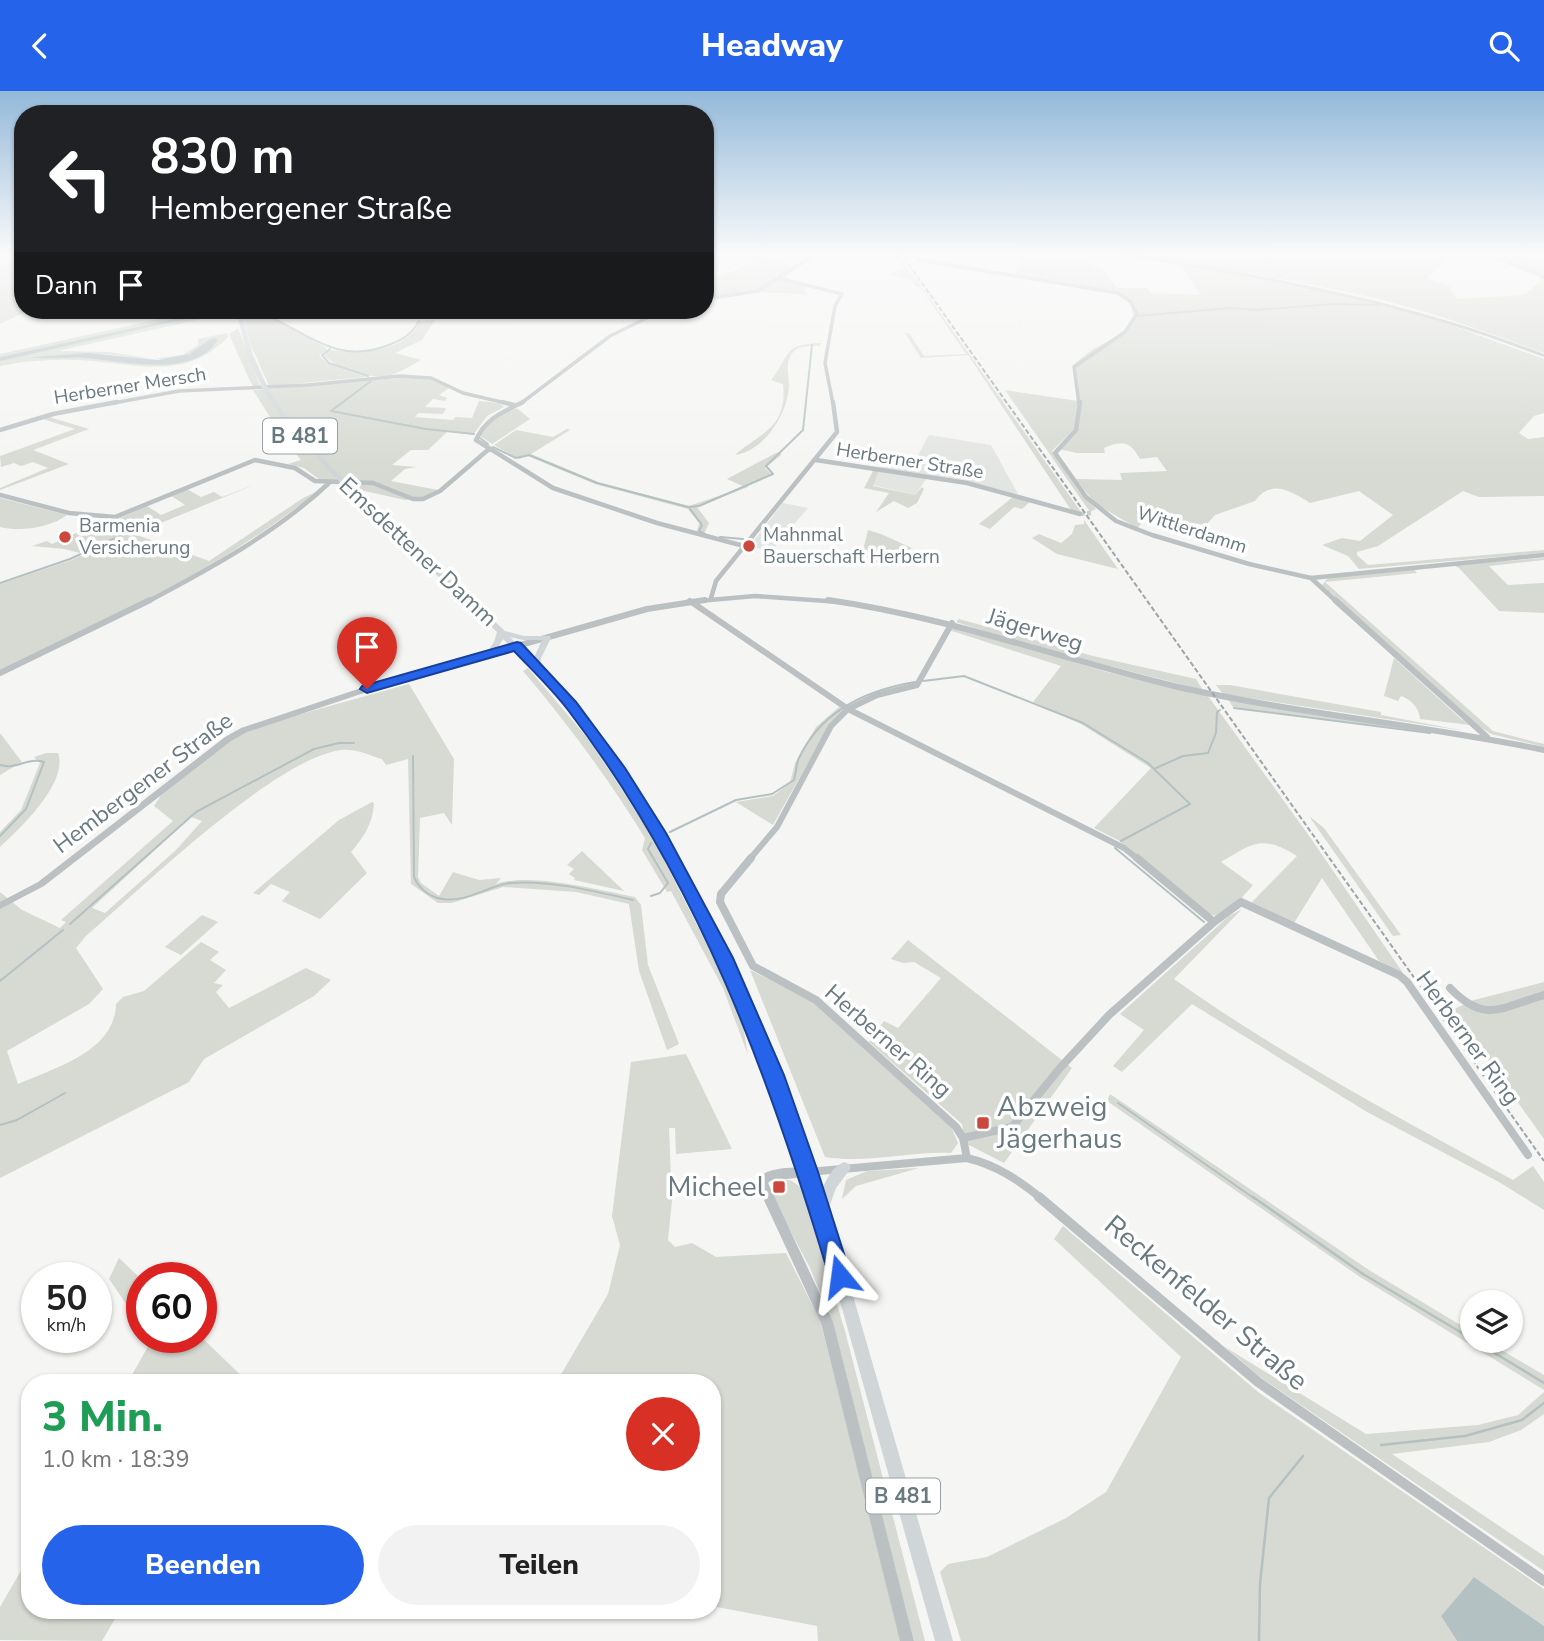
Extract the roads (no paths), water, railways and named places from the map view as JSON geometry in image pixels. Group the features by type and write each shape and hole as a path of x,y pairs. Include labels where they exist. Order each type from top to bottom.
{"main road":[{"name":"Emsdettener Damm","path":"242,324 265,387 285,419 346,486 517,646 571,705 620,771 658,833 732,975 775,1075 821,1211 944,1641"},
{"path":"490,654 501,631 523,638 547,638 537,658 536,667"},
{"path":"821,1211 831,1184 844,1168"}],"street":[{"path":"633,324 603,339 533,396 489,418 476,440 553,488 657,523 744,546"},
{"name":"Herberner Straße","path":"711,598 716,581 837,432 825,363 832,324"},
{"name":"Wittlerdamm","path":"1131,324 1124,334 1091,352 1074,367 1080,400 1076,430 1055,453 1079,489 1103,513 1128,527 1275,572 1311,578 1544,555"},
{"path":"1454,324 1544,356"},
{"name":"Herberner Mersch","path":"0,430 52,414 179,391 308,385 400,376 430,378 463,393 514,405"},
{"path":"0,495 69,513 103,517 130,513 184,487 255,460 295,468 310,479 328,483 373,482 413,499 427,498 440,491 489,449"},
{"name":"Herberner Straße","path":"816,460 967,482 1080,514"},
{"path":"0,673 135,609 215,564 282,521 328,483"},
{"path":"1095,513 1103,513"},
{"path":"1311,578 1488,737"},
{"name":"Jägerweg","path":"517,646 690,601 771,595 825,597 877,604 1079,661 1195,690 1488,737 1544,750"},
{"path":"690,601 848,709 1124,848 1214,922"},
{"name":"Herberner Ring","path":"952,623 917,685 877,695 848,709 831,726 777,827 721,894 720,902 753,966 816,1000 956,1127 963,1138 1012,1127 1060,1068 1109,1016 1214,922 1241,902 1398,975 1407,982 1528,1155"},
{"name":"Hembergener Straße","path":"0,906 34,888 244,730 355,693 517,646"},
{"path":"1450,988 1463,1002 1478,1010 1490,1010 1544,995"},
{"path":"963,1138 967,1158"},
{"name":"Reckenfelder Straße","path":"808,1172 967,1158 987,1163 1023,1183 1258,1382 1544,1581"},
{"path":"808,1172 768,1176 761,1181 827,1322 907,1641"}],"waterway":[{"path":"285,324 316,341 348,351 366,351 392,344 409,334 417,324"},
{"path":"493,447 516,458 529,455 597,483 688,507 699,506 773,474 766,466 803,430 812,345"},
{"path":"330,349 322,355 329,363 368,376"},
{"path":"371,381 331,411 426,429 474,434"},
{"path":"480,438 488,444"},
{"path":"690,509 702,525 699,531 705,534"},
{"path":"0,583 70,559 124,534"},
{"path":"720,537 743,539"},
{"path":"923,681 964,676 1083,723 1148,763 1190,804 1121,841"},
{"path":"670,832 736,800 772,794 794,780 799,758 808,742 833,715 863,697 915,682"},
{"path":"1234,708 1430,733"},
{"path":"1156,768 1183,756 1208,753 1216,733 1217,712 1220,710"},
{"path":"70,924 196,812 314,749 339,743 354,743"},
{"path":"413,756 414,877 429,894 451,900 510,883 541,883 633,900"},
{"path":"0,765 44,762 26,809 0,836"},
{"path":"651,843 648,849 668,883 660,893 651,896"},
{"path":"1115,848 1204,922"},
{"path":"0,981 63,930"},
{"path":"0,1125 17,1120 65,1093"},
{"path":"1118,1103 1255,1199"},
{"path":"1253,1197 1363,1274 1460,1332"},
{"path":"1495,1353 1544,1383"},
{"path":"1381,1445 1465,1436 1522,1420 1544,1403"},
{"path":"1259,1641 1260,1584 1269,1498 1303,1456"}],"tunnel":[{"path":"1080,514 1091,513"}],"railway":[{"path":"951,324 1544,1161"}],"place":[{"name":"Barmenia Versicherung","path":"65,537"},
{"name":"Mahnmal Bauerschaft Herbern","path":"749,546"},
{"name":"Abzweig Jägerhaus","path":"983,1123"},
{"name":"Micheel","path":"779,1187"}]}
